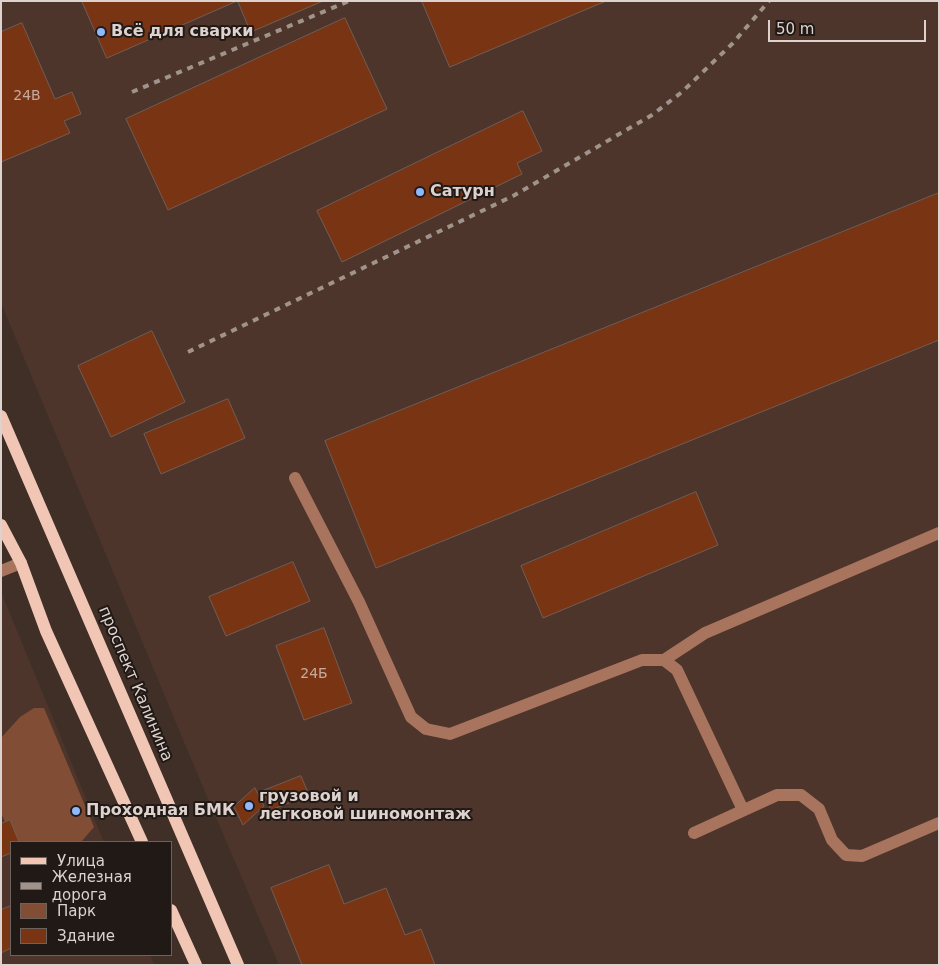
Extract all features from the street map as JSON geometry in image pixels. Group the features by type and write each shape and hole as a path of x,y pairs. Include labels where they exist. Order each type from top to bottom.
{"main road":[{"name":"проспект Калинина","path":"1,416 238,965"},
{"path":"1,525 21,563 46,631 142,841"},
{"path":"172,912 196,965"}],"lane":[{"path":"295,478 359,602 410,718 426,729 450,734 642,660 664,660 705,634 939,533"},
{"path":"1,571 21,563"},
{"path":"664,660 677,670 742,810"},
{"path":"694,833 777,795 801,795 819,809 832,840 846,855 862,856 939,823"}],"shaded area":[{"path":"1,1 939,1 939,965 279,965 1,303"},
{"path":"1,592 104,841 10,841 10,956 150,956 154,965 1,965"}],"green space":[{"path":"34,708 44,708 94,827 82,841 14,841 1,813 1,738 20,717"}],"building":[{"path":"82,1 237,1 107,58"},
{"path":"238,1 323,1 251,32"},
{"path":"422,1 606,1 450,67"},
{"path":"345,18 387,109 168,210 126,119"},
{"path":"22,23 55,99 72,92 81,114 64,121 70,133 1,162 1,32"},
{"name":"Сатурн","path":"523,111 542,151 517,163 522,174 342,262 317,211"},
{"path":"939,193 939,340 376,568 325,441"},
{"path":"152,331 185,402 111,437 78,366"},
{"path":"228,399 245,438 161,474 144,434"},
{"path":"696,492 718,545 543,618 521,566"},
{"path":"293,562 310,601 226,636 209,597"},
{"path":"324,628 352,703 304,720 276,646"},
{"path":"301,776 309,795 271,810 263,791"},
{"path":"255,788 264,806 243,825 234,807"},
{"path":"10,820 19,841 10,841 10,853 1,857 1,824"},
{"path":"329,865 344,904 386,888 405,935 421,929 435,965 302,965 271,888"},
{"path":"10,906 10,948 1,953 1,910"}],"railway":[{"path":"132,92 349,1"},
{"path":"188,352 513,196 652,115 682,92 733,43 769,1"}],"place":[{"name":"Всё для сварки","path":"101,32"},
{"name":"Сатурн","path":"420,192"},
{"name":"грузовой и легковой шиномонтаж","path":"249,806"},
{"name":"Проходная БМК","path":"76,811"}]}
